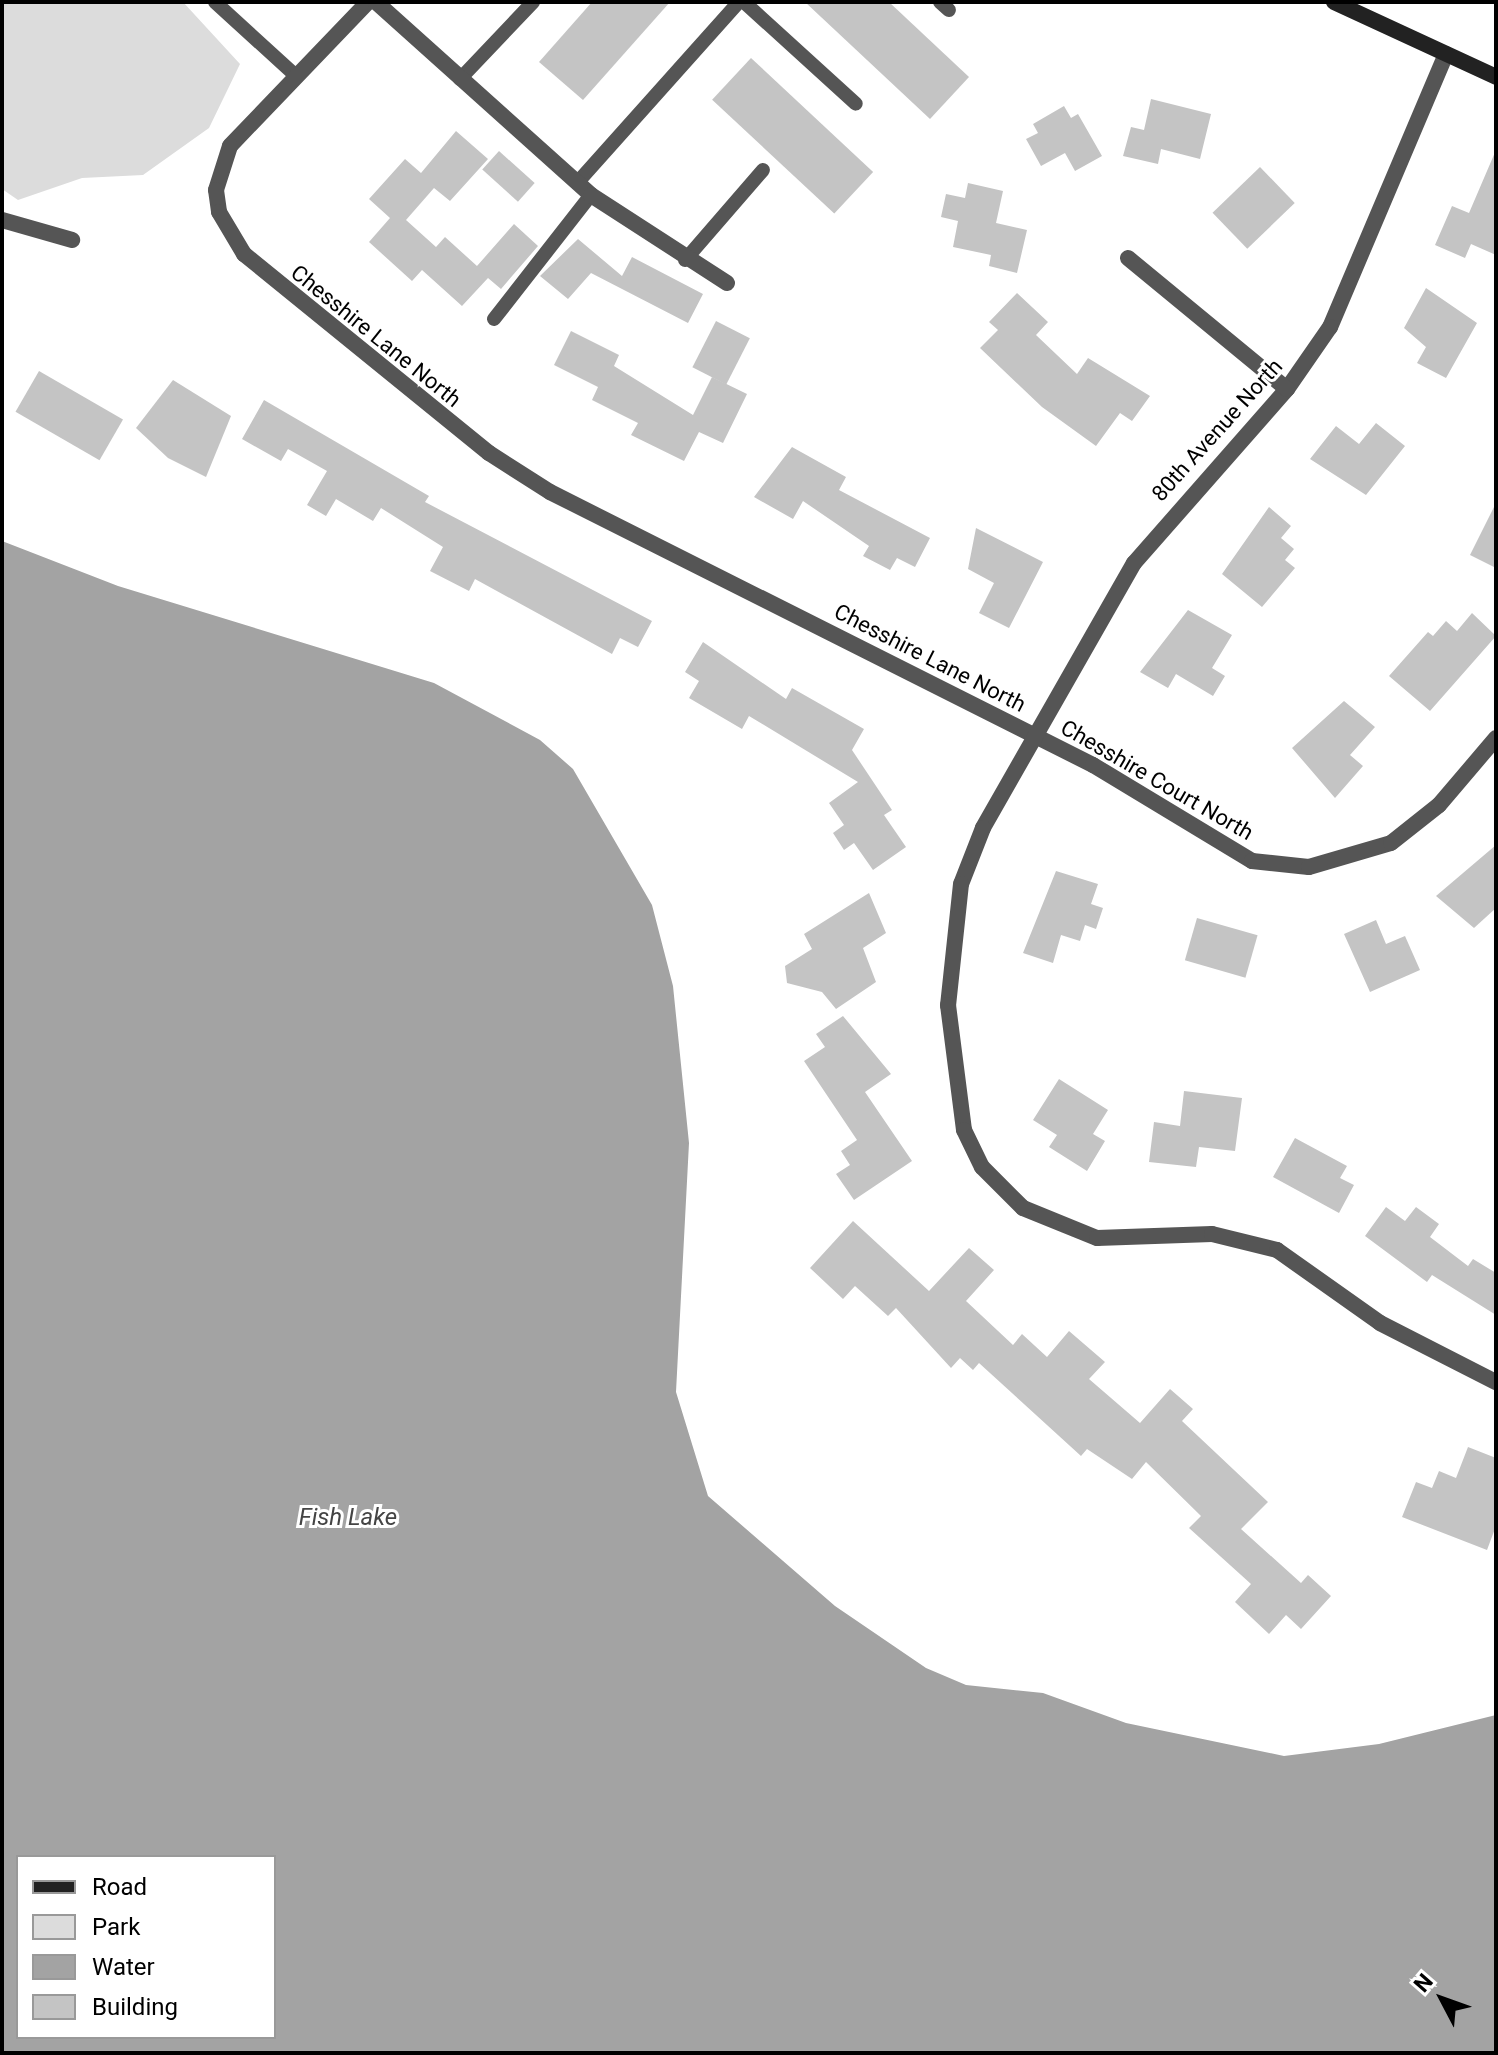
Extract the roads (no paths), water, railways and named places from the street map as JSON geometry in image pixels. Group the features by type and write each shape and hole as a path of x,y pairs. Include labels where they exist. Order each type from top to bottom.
{"street":[{"path":"296,76 368,2"},
{"path":"376,2 591,195 685,260 727,283"},
{"path":"1334,2 1496,77"},
{"name":"80th Avenue North","path":"1035,735 1158,528 1287,389 1363,262 1446,54"},
{"name":"Chesshire Lane North","path":"296,76 230,146 216,190 228,234 244,254 489,453 550,492 1035,735 983,828 961,884 950,945 956,1092 982,1167 1023,1208 1063,1229 1097,1238 1212,1234 1277,1250 1380,1323 1496,1382"},
{"path":"2,220 72,240"},
{"path":"1128,258 1287,389"},
{"name":"Chesshire Court North","path":"1035,735 1231,851 1293,867 1334,863 1391,843 1439,805 1496,738"}],"lane":[{"path":"215,2 296,76"},
{"path":"460,79 533,2"},
{"path":"577,183 742,2 856,104"},
{"path":"685,260 763,170"},
{"path":"494,319 591,195"}],"water":[{"name":"Fish Lake","path":"2,541 118,586 434,683 540,740 573,769 652,905 673,986 689,1143 676,1392 708,1496 835,1606 926,1668 966,1685 1043,1693 1126,1723 1284,1756 1379,1744 1496,1715 1496,2053 2,2053"}]}
